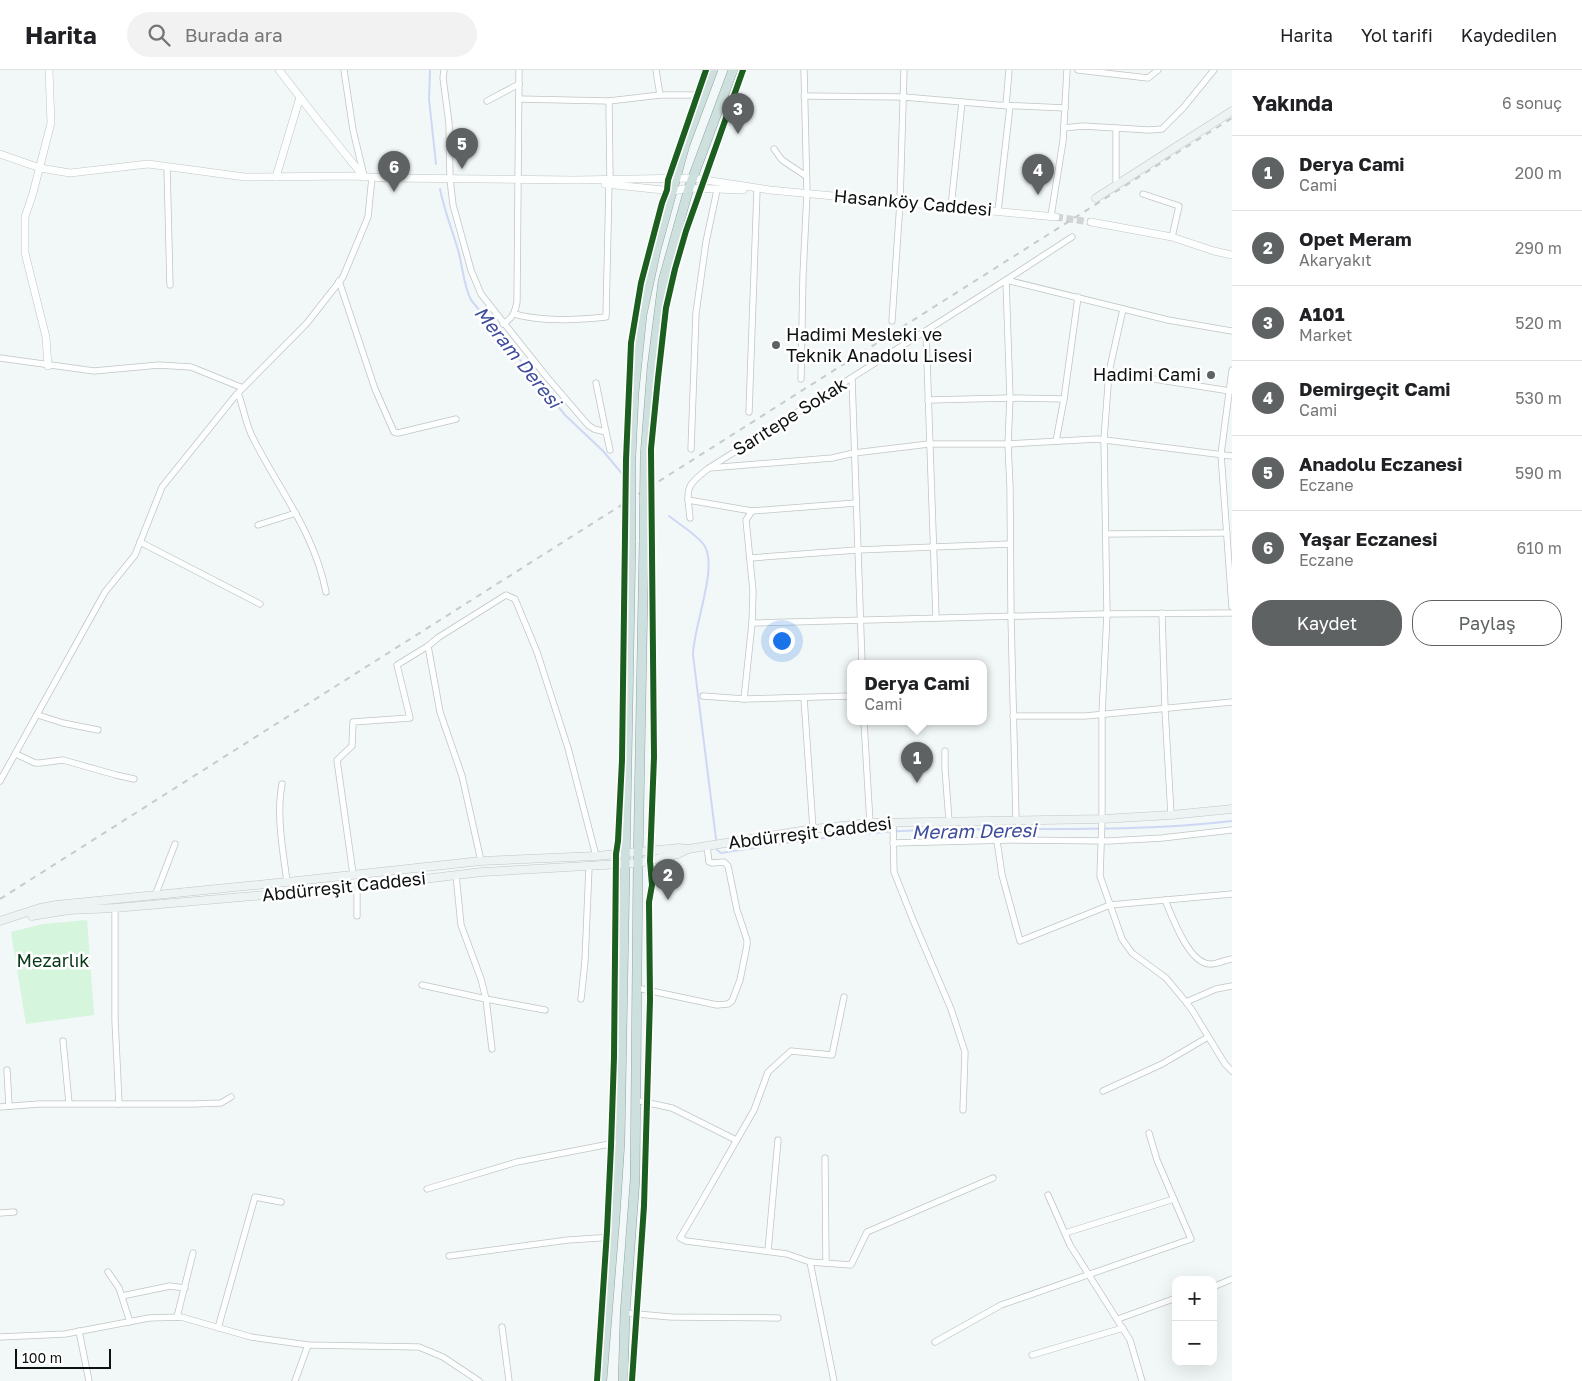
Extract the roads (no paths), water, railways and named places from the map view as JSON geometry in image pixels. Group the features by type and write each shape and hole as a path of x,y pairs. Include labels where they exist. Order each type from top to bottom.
{"highway":[{"path":"602,1381 620,1142 626,864 631,456 634,393 642,314 656,250 685,145 713,70"},
{"path":"623,1381 625,1313 635,1179 638,852 645,456 652,367 663,281 692,178 733,70"}],"main road":[{"path":"1096,198 1232,111"},
{"name":"Abdürreşit Caddesi","path":"0,926 47,912 357,887 456,875 638,863 707,846 870,822 893,825 1016,820 1102,821 1232,809"},
{"name":"Abdürreşit Caddesi","path":"0,921 30,911 56,906 353,874 482,861 596,856 679,848 688,850"}],"street":[{"path":"48,366 46,337 24,253 25,216 40,168 51,123 49,70"},
{"path":"279,70 368,177"},
{"path":"0,782 105,592 135,554 162,487 242,388 307,323 343,277 368,217 368,177 353,130 344,70"},
{"path":"444,70 442,78 449,123 450,179 453,205 471,270 481,294 588,426 606,432"},
{"path":"504,324 514,314 517,302 519,70"},
{"path":"656,70 660,95"},
{"path":"801,379 807,193 804,70"},
{"path":"892,322 900,202 904,70"},
{"path":"998,211 1008,106 1009,70"},
{"path":"1054,216 1064,128 1067,70"},
{"path":"1078,70 1148,78 1158,70"},
{"path":"1064,128 1083,126 1162,129 1183,108 1214,70"},
{"path":"487,101 519,84"},
{"path":"519,99 609,101 660,95 704,95"},
{"path":"804,96 904,97 1008,106 1065,108"},
{"path":"276,177 300,97"},
{"path":"514,314 530,318 556,320 606,317 610,182 609,101"},
{"path":"951,207 962,102"},
{"path":"1116,128 1116,185"},
{"path":"774,149 782,160 806,176"},
{"path":"0,154 40,168 70,173 148,164 245,177 368,177 610,182 692,178 770,190"},
{"path":"167,167 170,285"},
{"path":"610,182 630,187 673,190 689,188 770,190"},
{"path":"691,449 696,313 706,242 717,190"},
{"path":"749,412 757,190"},
{"name":"Hasanköy Caddesi","path":"770,190 1054,216"},
{"path":"1142,194 1179,206 1172,238"},
{"path":"1091,222 1172,238 1232,255"},
{"name":"Sarıtepe Sokak","path":"690,518 689,485 694,479 1072,237"},
{"path":"1016,820 1008,444 1010,398 1006,280 1168,320 1232,331"},
{"path":"339,281 375,389 394,432 398,434 456,419"},
{"path":"1056,441 1064,399 1078,297"},
{"path":"1123,309 1109,372 1104,439 1107,614 1102,714 1100,876 1122,939 1132,953 1166,978 1192,1010 1224,1064 1232,1071"},
{"path":"926,332 936,618"},
{"path":"0,358 48,366 94,370 159,365 191,367 242,388"},
{"path":"1232,370 1221,454 1229,520 1227,533 1231,566 1232,607"},
{"path":"1109,372 1230,391"},
{"path":"852,378 862,660"},
{"path":"596,383 610,450"},
{"path":"238,393 252,437 311,542 319,562 326,592"},
{"path":"928,400 1064,399"},
{"path":"709,468 832,458 854,453 930,444 1008,444 1104,439 1232,456"},
{"path":"688,500 752,511 856,503"},
{"path":"744,699 752,623 753,591 746,520 752,511"},
{"path":"258,525 296,513"},
{"path":"1106,534 1227,533"},
{"path":"140,542 260,604"},
{"path":"750,558 857,550 1010,544"},
{"path":"353,874 337,760 352,746 353,722 410,718 397,665 506,595 515,599 538,652 568,748 596,856"},
{"path":"1162,613 1171,815"},
{"path":"752,623 859,619 1232,613"},
{"path":"428,646 440,712 462,776 482,861"},
{"path":"703,696 744,699 847,696"},
{"path":"804,698 813,829"},
{"path":"1014,716 1085,716 1232,702"},
{"path":"38,715 63,723 98,730"},
{"path":"864,725 870,822"},
{"path":"945,751 944,768 949,822"},
{"path":"16,754 35,763 63,760 134,779"},
{"path":"282,784 279,798 279,820 287,882"},
{"path":"893,825 894,872 951,1009 965,1052 963,1110"},
{"path":"893,840 1101,841 1162,838 1232,830"},
{"path":"997,841 1002,875 1020,941 1110,905 1232,894"},
{"path":"155,896 175,844"},
{"path":"637,988 717,1005 728,1004 732,1001 740,980 747,940 737,910 728,866 724,862 709,862 707,846"},
{"path":"581,999 585,962 589,866"},
{"path":"456,875 461,925 481,979 486,999 492,1049"},
{"path":"357,887 357,916"},
{"path":"1165,900 1179,935 1199,960 1209,964 1232,959"},
{"path":"115,908 115,1020 119,1104"},
{"path":"422,985 545,1010"},
{"path":"1186,1002 1216,989 1232,986"},
{"path":"844,997 832,1055 791,1052 768,1072 754,1110 680,1238 787,1254 810,1262 851,1265 867,1232 993,1178"},
{"path":"1104,1090 1162,1064 1208,1037"},
{"path":"63,1040 69,1103"},
{"path":"7,1070 9,1106"},
{"path":"0,1107 69,1103 221,1103 231,1098"},
{"path":"635,1100 672,1108 736,1140"},
{"path":"935,1342 1001,1305 1190,1239 1157,1160 1149,1133"},
{"path":"768,1251 778,1140"},
{"path":"428,1189 517,1162 620,1142"},
{"path":"825,1158 826,1263"},
{"path":"1048,1195 1070,1245 1124,1328 1130,1340 1142,1381"},
{"path":"218,1328 255,1197 281,1202"},
{"path":"1065,1233 1174,1199"},
{"path":"0,1213 14,1212"},
{"path":"449,1256 568,1240 614,1237"},
{"path":"178,1317 193,1253"},
{"path":"810,1262 834,1381"},
{"path":"108,1272 119,1288 130,1322"},
{"path":"1217,1285 1232,1279"},
{"path":"122,1296 170,1286 185,1288"},
{"path":"1118,1319 1172,1299"},
{"path":"625,1313 671,1317 778,1318"},
{"path":"0,1337 66,1334 150,1318 178,1317 251,1337 308,1345 419,1347 443,1357 480,1381"},
{"path":"502,1327 510,1381"},
{"path":"1032,1355 1124,1328"},
{"path":"79,1331 89,1381"},
{"path":"295,1381 308,1345"}],"waterway":[{"name":"Meram Deresi","path":"430,70 429,99 436,164"},
{"name":"Meram Deresi","path":"440,189 458,250 466,288 471,300 565,415 603,451 624,476"},
{"name":"Meram Deresi","path":"669,516 701,541 708,555 707,582 693,655 716,839"},
{"name":"Meram Deresi","path":"717,850 721,853 811,839 902,831 1108,829 1232,821"}],"tunnel":[{"path":"1056,217 1091,222"}],"railway":[{"path":"0,899 1232,118"}],"place":[{"name":"A101","path":"738,134"},
{"name":"Anadolu Eczanesi","path":"462,169"},
{"name":"Yaşar Eczanesi","path":"394,192"},
{"name":"Demirgeçit Cami","path":"1038,195"},
{"name":"Hadimi Mesleki ve Teknik Anadolu Lisesi","path":"776,345"},
{"name":"Hadimi Cami","path":"1211,375"},
{"name":"Derya Cami","path":"917,783"},
{"name":"Opet Meram","path":"668,900"}],"park label":[{"name":"Mezarlık","path":"53,961"}]}
